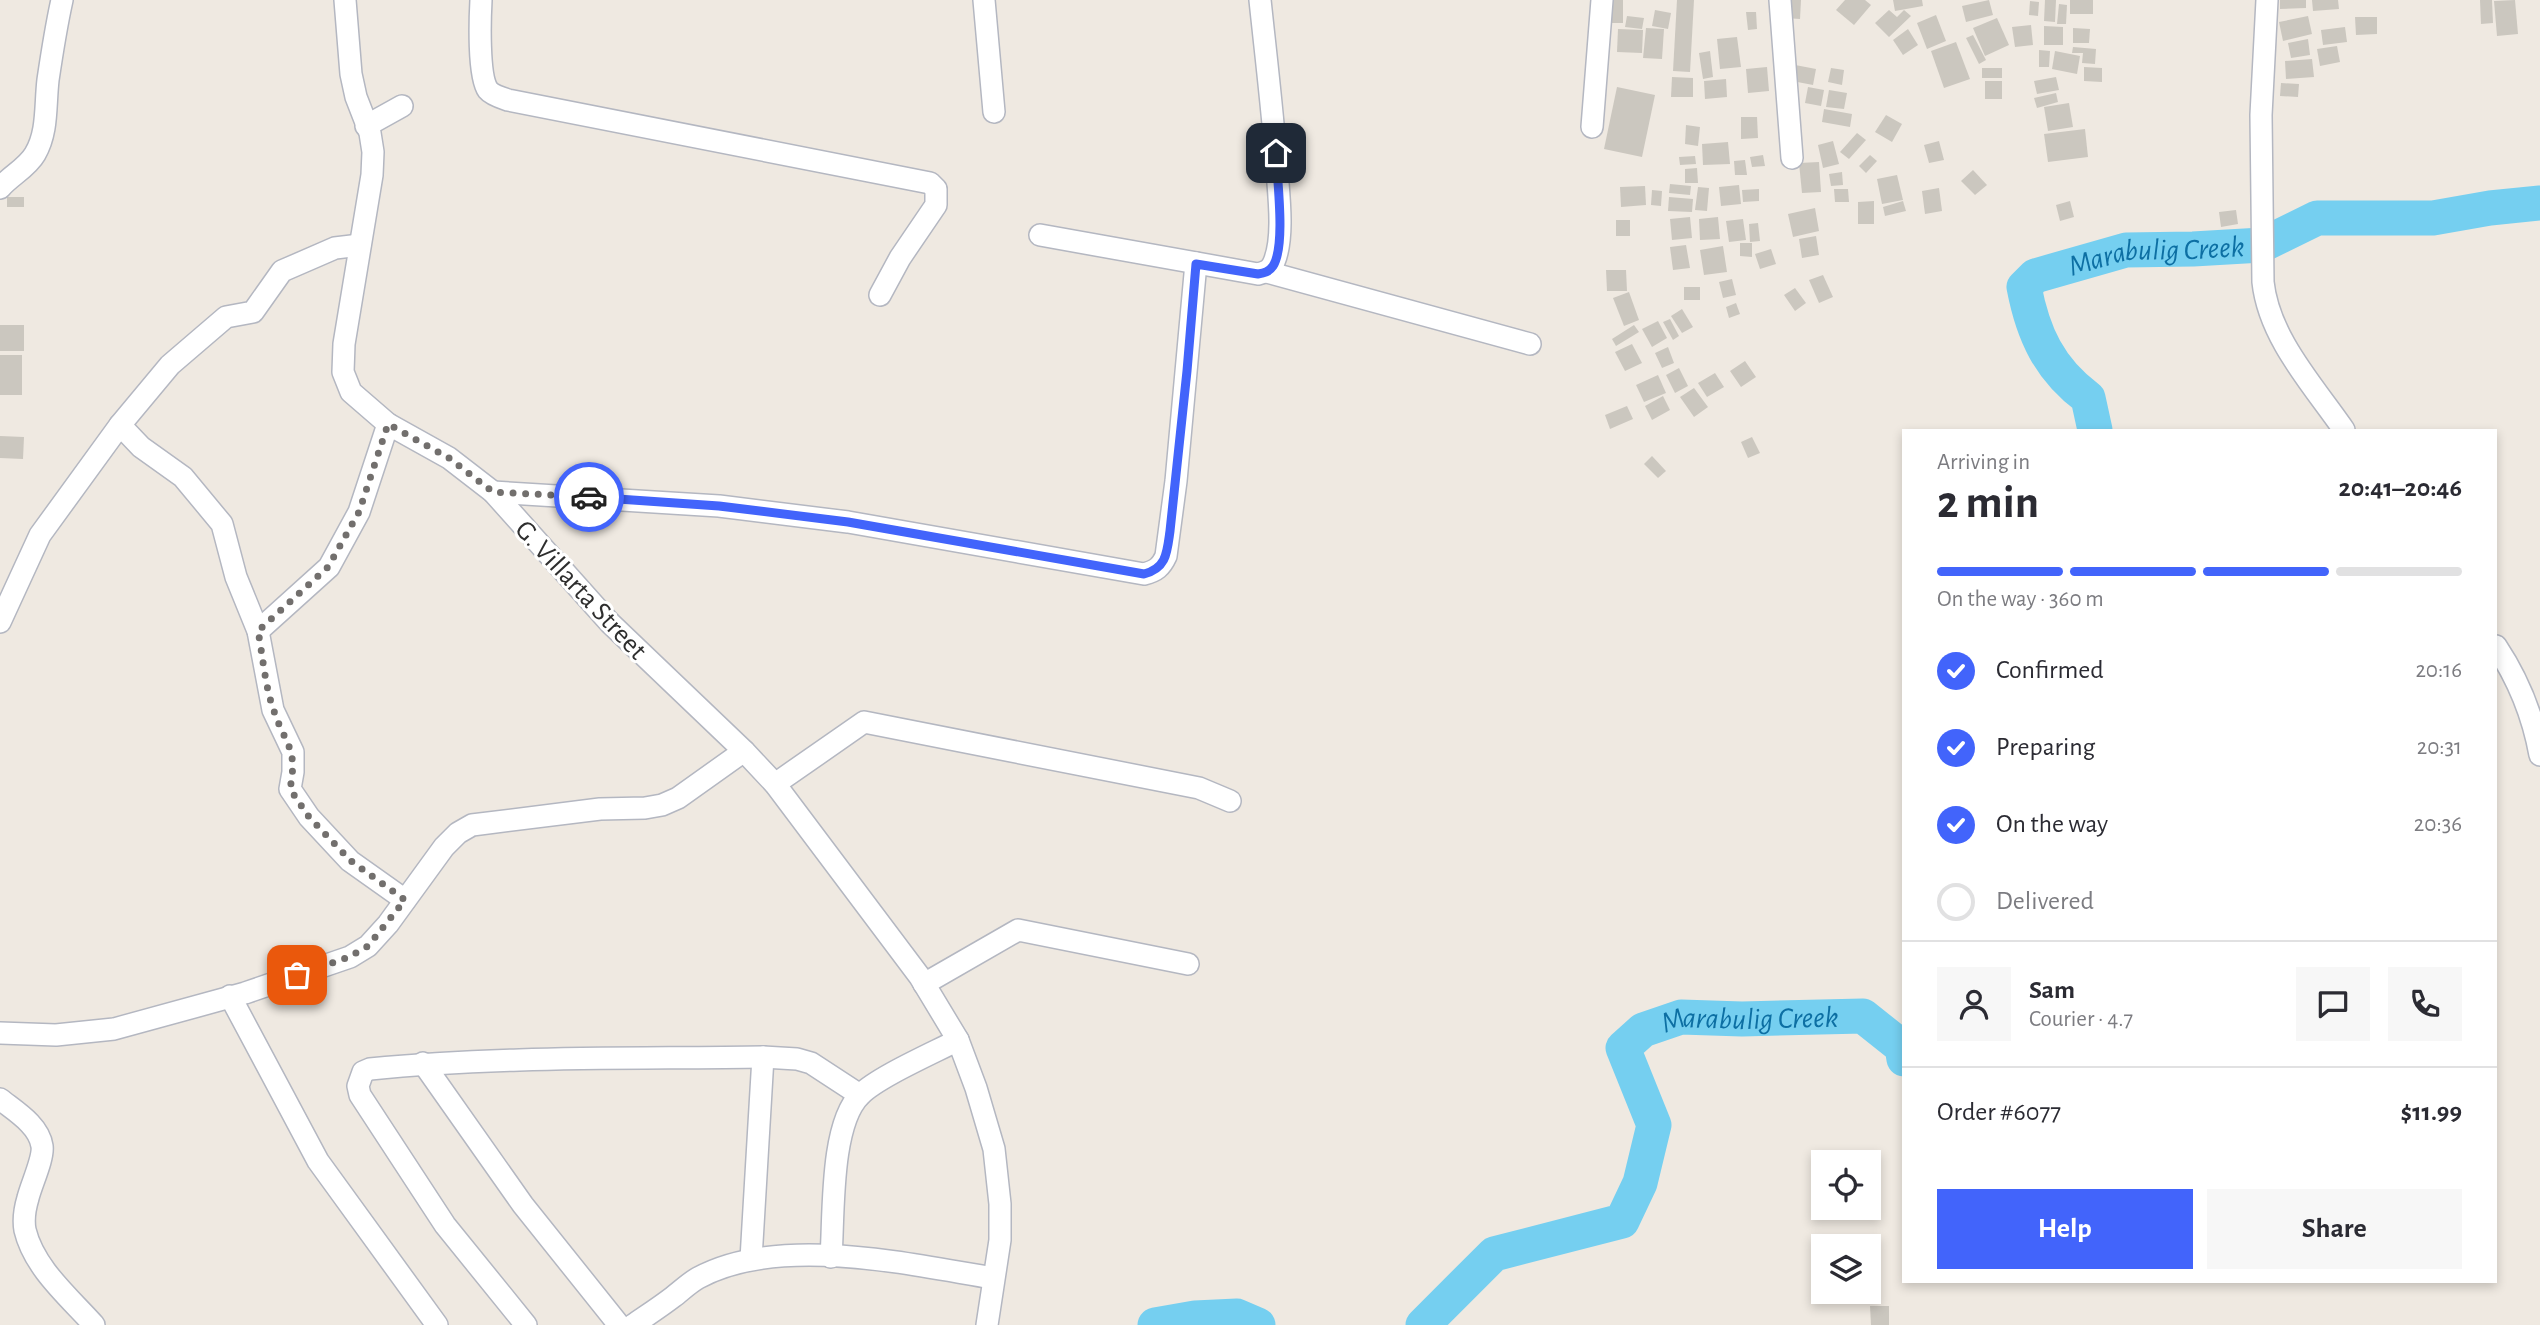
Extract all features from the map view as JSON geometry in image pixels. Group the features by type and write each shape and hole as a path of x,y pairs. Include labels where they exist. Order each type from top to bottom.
{"street":[{"path":"0,188 34,157 42,139 46,124 53,37 62,0"},
{"name":"G. Villarta Street","path":"345,0 351,74 373,152 372,175 344,344 343,372 351,391 388,424 449,458 493,492 610,623 744,751 775,784 924,984 958,1040 995,1149 1000,1240 987,1325"},
{"path":"481,0 480,33 484,81 489,92 508,100 930,183 936,189 936,205 900,258 880,295"},
{"path":"984,0 995,112"},
{"path":"1259,0 1272,108 1279,199 1279,242 1273,265 1267,272"},
{"path":"1592,127 1602,0"},
{"path":"1780,0 1792,158"},
{"path":"2267,0 2261,115 2265,303 2274,325 2343,429"},
{"path":"366,125 402,106"},
{"path":"1040,235 1196,264 1258,274 1267,272 1530,344"},
{"path":"0,622 40,536 120,425 170,365 226,317 253,312 282,271 335,248 360,245"},
{"path":"493,492 719,506 848,522 1144,574 1154,572 1166,556 1170,531 1196,264"},
{"path":"258,631 328,567 359,512 388,424"},
{"path":"120,425 141,447 183,477 222,524 236,577 258,631 273,710 293,752 290,789 309,817 351,861 405,900"},
{"path":"2497,647 2513,671 2536,733 2540,755"},
{"path":"775,784 864,722 1199,788 1230,801"},
{"path":"0,1032 56,1035 114,1029 230,996 349,957 368,946 444,847 458,833 472,825 600,809 663,805 678,798 744,751"},
{"path":"924,984 1018,930 1188,964"},
{"path":"230,996 318,1161 437,1325"},
{"path":"831,1257 837,1156 841,1131 848,1112 860,1095 887,1077 958,1040"},
{"path":"526,1325 445,1225 360,1095 360,1077 370,1069 423,1063 762,1057 797,1059 811,1063 860,1095"},
{"path":"751,1259 762,1057"},
{"path":"423,1063 523,1205 619,1325"},
{"path":"0,1099 30,1123 43,1148 24,1210 24,1228 32,1249 48,1274 94,1325"},
{"path":"633,1325 698,1278 751,1259 802,1254 904,1264 993,1278"}],"building":[{"path":"1609,0 1623,0 1623,23 1609,23"},
{"path":"1677,0 1694,0 1690,72 1673,71"},
{"path":"1784,0 1801,0 1800,19 1784,18"},
{"path":"1845,0 1865,0 1871,5 1854,25 1836,10"},
{"path":"1893,0 1922,0 1923,6 1895,11"},
{"path":"1989,0 1993,15 1966,22 1962,6"},
{"path":"2045,0 2056,0 2055,22 2044,21"},
{"path":"2070,0 2093,0 2093,14 2070,14"},
{"path":"2280,0 2306,0 2306,8 2280,9"},
{"path":"2312,0 2338,0 2339,9 2313,11"},
{"path":"2480,0 2492,0 2493,23 2481,24"},
{"path":"2515,0 2518,34 2497,36 2494,1"},
{"path":"2030,1 2039,2 2038,16 2029,15"},
{"path":"2059,4 2067,5 2066,24 2057,24"},
{"path":"1655,10 1671,13 1668,29 1652,26"},
{"path":"1889,10 1897,17 1904,10 1911,16 1889,37 1875,23"},
{"path":"1746,12 1756,12 1757,29 1748,30"},
{"path":"1936,15 1946,41 1927,49 1917,23"},
{"path":"1627,16 1644,18 1642,29 1625,27"},
{"path":"2308,16 2312,34 2283,41 2279,22"},
{"path":"2355,17 2377,17 2377,34 2356,35"},
{"path":"1997,18 2009,45 1985,56 1973,28"},
{"path":"2031,25 2033,45 2015,47 2012,27"},
{"path":"2044,26 2063,27 2063,45 2044,45"},
{"path":"2345,27 2347,42 2323,45 2321,30"},
{"path":"1646,28 1664,29 1662,59 1643,58"},
{"path":"2073,28 2090,29 2089,43 2073,43"},
{"path":"1618,29 1643,30 1642,53 1617,52"},
{"path":"1908,29 1918,45 1903,55 1893,40"},
{"path":"1973,35 1986,60 1979,64 1966,38"},
{"path":"1737,37 1741,67 1720,69 1717,39"},
{"path":"2308,39 2310,55 2291,58 2288,43"},
{"path":"1956,42 1970,79 1944,88 1931,51"},
{"path":"2337,46 2340,62 2320,66 2317,49"},
{"path":"2073,47 2096,49 2095,64 2082,63 2083,53 2072,53"},
{"path":"2039,50 2050,51 2049,67 2039,67"},
{"path":"1710,51 1713,77 1703,79 1699,53"},
{"path":"2055,51 2080,56 2077,74 2052,69"},
{"path":"2312,59 2314,77 2286,79 2285,61"},
{"path":"1790,64 1816,69 1813,85 1787,80"},
{"path":"1767,67 1769,91 1748,93 1746,69"},
{"path":"2084,67 2102,68 2102,82 2084,81"},
{"path":"1831,68 1844,70 1842,85 1828,82"},
{"path":"1982,68 2002,68 2002,78 1982,78"},
{"path":"1672,77 1693,78 1693,97 1671,97"},
{"path":"2056,77 2059,90 2037,94 2034,81"},
{"path":"1726,79 1727,97 1705,99 1704,81"},
{"path":"1985,81 2002,81 2002,99 1985,99"},
{"path":"2281,83 2299,84 2298,97 2280,96"},
{"path":"1617,87 1655,95 1642,157 1604,149"},
{"path":"1808,87 1824,90 1821,106 1805,103"},
{"path":"1829,90 1847,93 1844,109 1826,107"},
{"path":"2056,93 2058,102 2037,108 2034,98"},
{"path":"2069,103 2073,127 2048,131 2044,107"},
{"path":"1824,109 1852,114 1850,127 1822,122"},
{"path":"1886,115 1902,124 1892,142 1875,132"},
{"path":"1741,117 1757,117 1758,138 1741,139"},
{"path":"1686,125 1700,127 1698,146 1685,144"},
{"path":"2085,129 2088,157 2048,162 2044,134"},
{"path":"1857,133 1866,140 1849,159 1840,152"},
{"path":"1833,141 1839,164 1823,168 1818,145"},
{"path":"1939,141 1944,160 1929,163 1924,145"},
{"path":"1728,142 1730,164 1703,165 1702,144"},
{"path":"1763,155 1765,166 1752,167 1750,157"},
{"path":"1870,155 1877,161 1866,173 1859,166"},
{"path":"1695,156 1696,164 1680,165 1679,157"},
{"path":"1745,160 1747,175 1735,175 1734,161"},
{"path":"1819,162 1821,192 1802,193 1799,163"},
{"path":"1697,168 1698,183 1685,183 1685,169"},
{"path":"1973,170 1987,185 1975,195 1961,181"},
{"path":"1842,172 1843,185 1831,186 1829,174"},
{"path":"1897,175 1903,200 1882,204 1877,179"},
{"path":"1670,184 1691,186 1690,195 1669,193"},
{"path":"1739,185 1741,204 1721,206 1719,187"},
{"path":"1645,186 1646,205 1621,207 1620,187"},
{"path":"1698,187 1709,188 1707,211 1695,210"},
{"path":"1939,188 1942,211 1925,214 1922,191"},
{"path":"1759,189 1759,201 1743,202 1742,190"},
{"path":"1834,189 1848,189 1849,202 1835,202"},
{"path":"1652,190 1662,191 1661,206 1651,205"},
{"path":"7,197 24,197 24,207 7,207"},
{"path":"1669,197 1693,199 1692,212 1668,211"},
{"path":"1874,201 1874,224 1858,224 1858,202"},
{"path":"1903,201 1906,211 1885,216 1883,207"},
{"path":"2070,201 2074,217 2060,221 2056,205"},
{"path":"1815,208 1819,231 1793,237 1788,214"},
{"path":"2236,210 2238,224 2221,227 2219,212"},
{"path":"1690,217 1692,238 1672,240 1670,219"},
{"path":"1718,217 1720,239 1700,240 1699,219"},
{"path":"1743,219 1746,240 1729,242 1726,221"},
{"path":"1616,220 1630,220 1630,236 1616,236"},
{"path":"1758,223 1760,241 1750,242 1749,224"},
{"path":"1816,236 1819,255 1802,258 1799,239"},
{"path":"1740,243 1752,243 1752,257 1740,256"},
{"path":"1686,245 1690,268 1673,270 1670,247"},
{"path":"1723,246 1727,272 1704,275 1700,250"},
{"path":"1771,249 1776,264 1760,269 1755,254"},
{"path":"1606,270 1626,270 1627,291 1607,291"},
{"path":"1823,275 1833,297 1819,303 1809,280"},
{"path":"1732,279 1736,295 1723,298 1719,282"},
{"path":"1684,287 1700,287 1700,300 1684,300"},
{"path":"1795,288 1806,303 1795,311 1784,295"},
{"path":"1629,292 1639,320 1624,326 1613,298"},
{"path":"1736,303 1740,314 1729,318 1726,307"},
{"path":"1682,309 1693,327 1682,333 1671,316"},
{"path":"1670,319 1679,336 1673,340 1663,322"},
{"path":"1658,321 1667,338 1652,347 1642,329"},
{"path":"0,325 24,325 24,351 0,351"},
{"path":"1634,325 1639,332 1616,346 1612,339"},
{"path":"1632,344 1642,363 1625,371 1615,352"},
{"path":"1668,347 1674,363 1662,368 1655,353"},
{"path":"0,355 22,355 22,395 0,395"},
{"path":"1745,361 1756,377 1741,387 1730,371"},
{"path":"1679,368 1688,386 1675,393 1666,375"},
{"path":"1715,373 1724,387 1707,397 1698,383"},
{"path":"1658,375 1666,393 1644,402 1636,385"},
{"path":"1694,388 1708,407 1694,417 1680,397"},
{"path":"1663,396 1670,410 1652,420 1645,406"},
{"path":"1627,406 1633,419 1610,429 1605,415"},
{"path":"0,436 24,437 23,459 0,458"},
{"path":"1752,437 1760,453 1748,458 1741,442"},
{"path":"1652,456 1666,471 1658,478 1644,464"},
{"path":"1870,1306 1889,1306 1889,1325 1871,1325"}],"waterway":[{"name":"Marabulig Creek","path":"2095,429 2088,398 2074,387 2053,363 2032,320 2024,287 2035,276 2126,250 2262,245 2317,218 2433,218 2540,203"},
{"name":"Marabulig Creek","path":"1423,1325 1494,1254 1622,1221 1640,1183 1654,1125 1623,1048 1643,1030 1681,1017 1742,1019 1863,1016 1902,1047"},
{"name":"Marabulig Creek","path":"1155,1325 1195,1318 1237,1316 1258,1325"}],"way so far":[{"path":"297,975 349,957 368,946 405,900 351,861 309,817 290,789 293,752 273,710 258,631 328,567 359,512 388,424 449,458 493,492 589,497"}],"route":[{"path":"589,497 719,506 848,522 1144,574 1154,572 1166,556 1170,531 1196,264 1258,274 1267,272 1273,265 1279,242 1276,153"}]}
